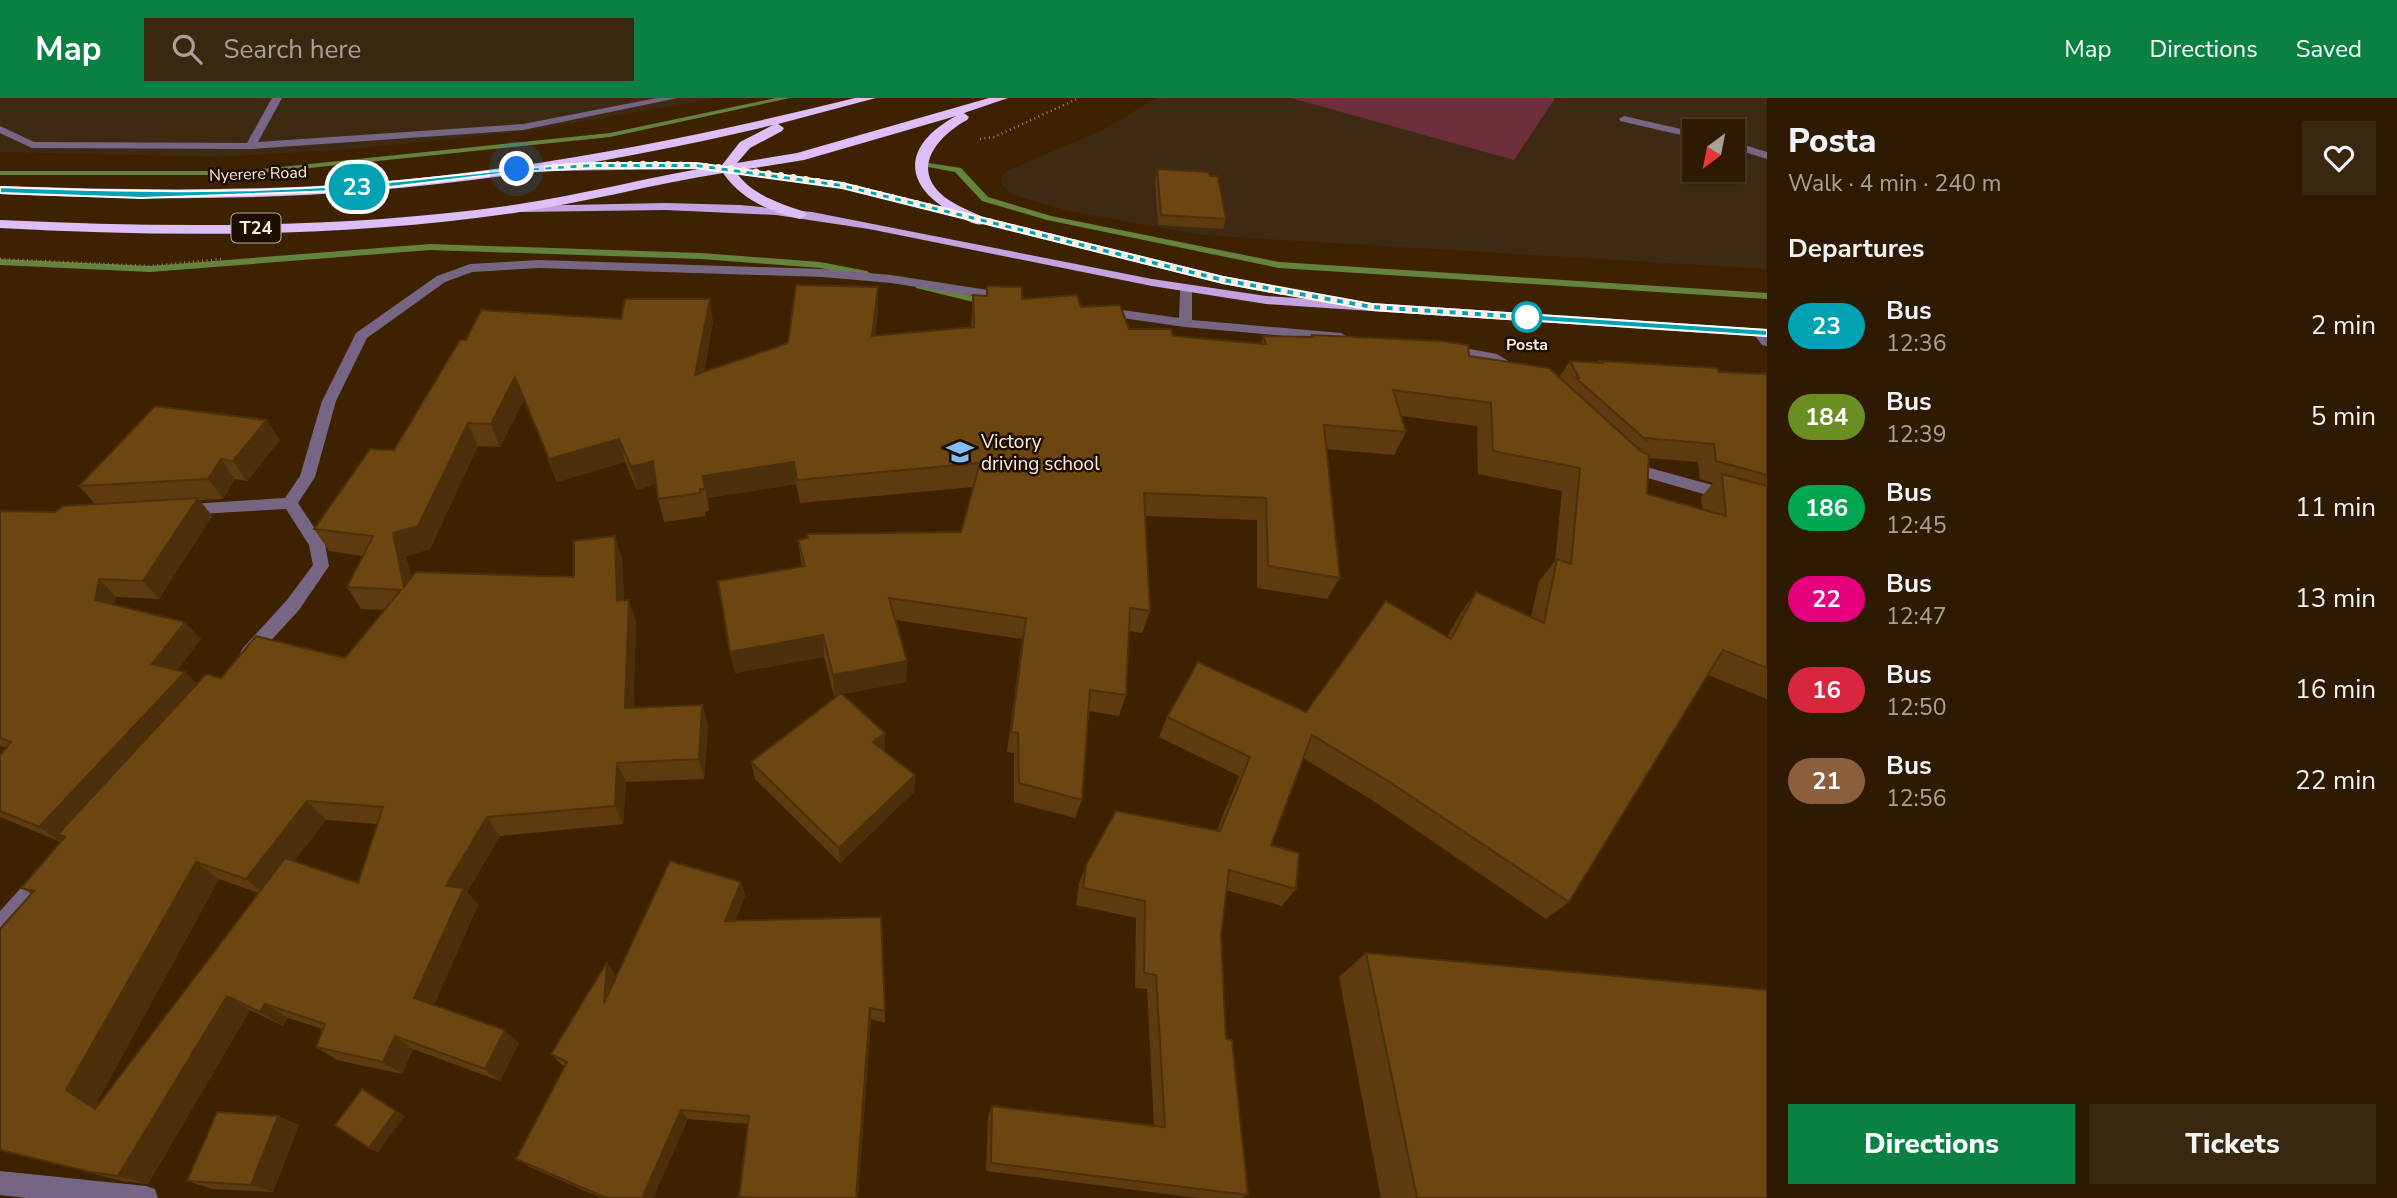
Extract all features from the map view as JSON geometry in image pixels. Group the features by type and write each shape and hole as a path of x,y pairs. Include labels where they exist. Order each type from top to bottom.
{"highway":[{"name":"T24","path":"517,169 628,152 870,98"},
{"name":"T24","path":"0,223 103,230 280,228 510,209 726,168 797,158 1002,98"},
{"path":"979,221 936,197 924,182 920,163 926,145 947,124 1002,98"},
{"path":"800,215 764,204 738,187 726,168 745,145 766,132 828,109"},
{"name":"Nyerere Road","path":"0,190 142,195 365,187 517,169"}],"main road":[{"path":"517,169 593,165 726,168 842,185 1223,280 1372,307"},
{"path":"510,209 697,207 800,215 1186,291 1266,300 1765,336"}],"street":[{"path":"251,146 276,98"},
{"path":"0,129 32,145 251,146 523,127 673,98"},
{"path":"1624,119 1682,132"},
{"path":"1745,148 1767,156"},
{"path":"290,503 307,477 329,401 361,336 442,279 470,268 539,264 823,273 891,279 1024,299"},
{"path":"1185,323 1186,291"},
{"path":"1091,309 1185,323 1360,339"},
{"path":"1428,345 1492,357 1525,376"},
{"path":"1621,461 1630,470 1767,506"},
{"path":"166,510 290,503"},
{"path":"237,666 293,605 321,566 317,544 290,503"},
{"path":"4,917 60,860"},
{"path":"0,1183 146,1198"}],"shaded area":[{"path":"0,98 717,98 526,131 353,149 219,157 0,152"},
{"path":"1156,98 1767,98 1767,269 1201,235 1069,211 1013,195 1003,186 1001,176 1009,170 1103,130"},
{"path":"1291,98 1555,98 1514,160"}],"building":[{"path":"1157,169 1209,172 1210,176 1218,176 1226,219 1161,215"},
{"path":"796,285 878,287 872,336 974,327 973,295 987,296 987,286 1022,287 1022,299 1077,295 1081,307 1120,305 1129,329 1171,329 1173,336 1266,344 1263,336 1313,337 1312,335 1442,341 1468,345 1469,356 1549,368 1642,452 1649,454 1647,494 1726,516 1722,474 1767,486 1767,668 1723,650 1569,902 1388,781 1312,735 1271,845 1299,853 1296,889 1229,870 1221,936 1226,1039 1232,1040 1248,1195 991,1163 992,1106 1165,1127 1156,975 1144,973 1145,901 1083,888 1086,865 1116,811 1220,831 1250,757 1167,717 1198,662 1306,712 1386,601 1451,639 1476,592 1544,623 1557,559 1571,564 1580,468 1493,451 1491,403 1393,390 1406,432 1324,425 1340,578 1268,566 1266,498 1144,493 1150,611 1130,608 1126,695 1090,690 1082,800 1019,783 1018,733 1011,732 1026,618 889,598 907,661 833,675 823,635 730,652 718,581 805,566 798,540 808,538 807,534 961,532 980,463 797,480 794,462 703,476 705,489 700,489 700,493 658,499 653,461 631,467 619,439 549,459 515,377 491,424 468,423 418,526 393,533 404,587 416,572 574,577 574,541 615,536 617,601 629,600 625,708 702,705 699,759 617,763 615,806 487,817 446,886 464,888 414,998 505,1030 485,1069 395,1036 383,1062 316,1047 325,1024 265,1004 260,1012 227,996 118,1176 90,1172 0,1150 0,929 34,891 21,888 65,837 58,834 206,674 221,678 256,636 345,658 401,590 347,587 373,536 314,529 370,449 394,450 460,340 466,340 481,310 621,319 625,299 710,299 695,375 788,343","holes":["307,801 383,807 358,883 285,858 95,1109 66,1090 196,862 246,879"]},
{"path":"1570,361 1717,368 1719,372 1767,374 1767,475 1716,461 1714,444 1646,440 1576,378 1579,378"},
{"path":"155,406 267,420 233,461 221,459 208,479 79,486"},
{"path":"198,498 143,581 99,579 95,600 185,622 152,664 185,672 39,827 0,811 0,755 11,742 0,738 0,511 55,512 63,506"},
{"path":"841,693 885,733 873,742 915,775 839,848 751,762"},
{"path":"670,861 741,882 725,921 881,917 885,1011 870,1008 856,1198 739,1197 749,1116 681,1110 642,1198 606,1198 516,1159 567,1062 551,1054 607,962 604,1003"},
{"path":"1366,953 1767,990 1767,1198 1417,1198"},
{"path":"362,1089 396,1111 369,1148 335,1125"},
{"path":"217,1112 278,1116 251,1185 187,1181"}],"waterway":[{"path":"0,173 241,173 610,135 786,98"},
{"path":"931,165 958,170 985,199 1050,218 1279,265 1767,296"},
{"path":"0,262 150,269 430,247 701,256 820,265 867,274"},
{"path":"919,286 986,302"}],"bus line":[{"name":"23","path":"0,190 142,195 365,187 517,169 593,165 726,168 842,185 1223,280 1372,307 1767,333"}],"place":[{"name":"Posta","path":"1527,317"},
{"name":"Victory driving school","path":"960,452"}],"route":[{"path":"517,169 593,165 726,168 842,185 1223,280 1372,307 1538,318 1527,317"}]}
